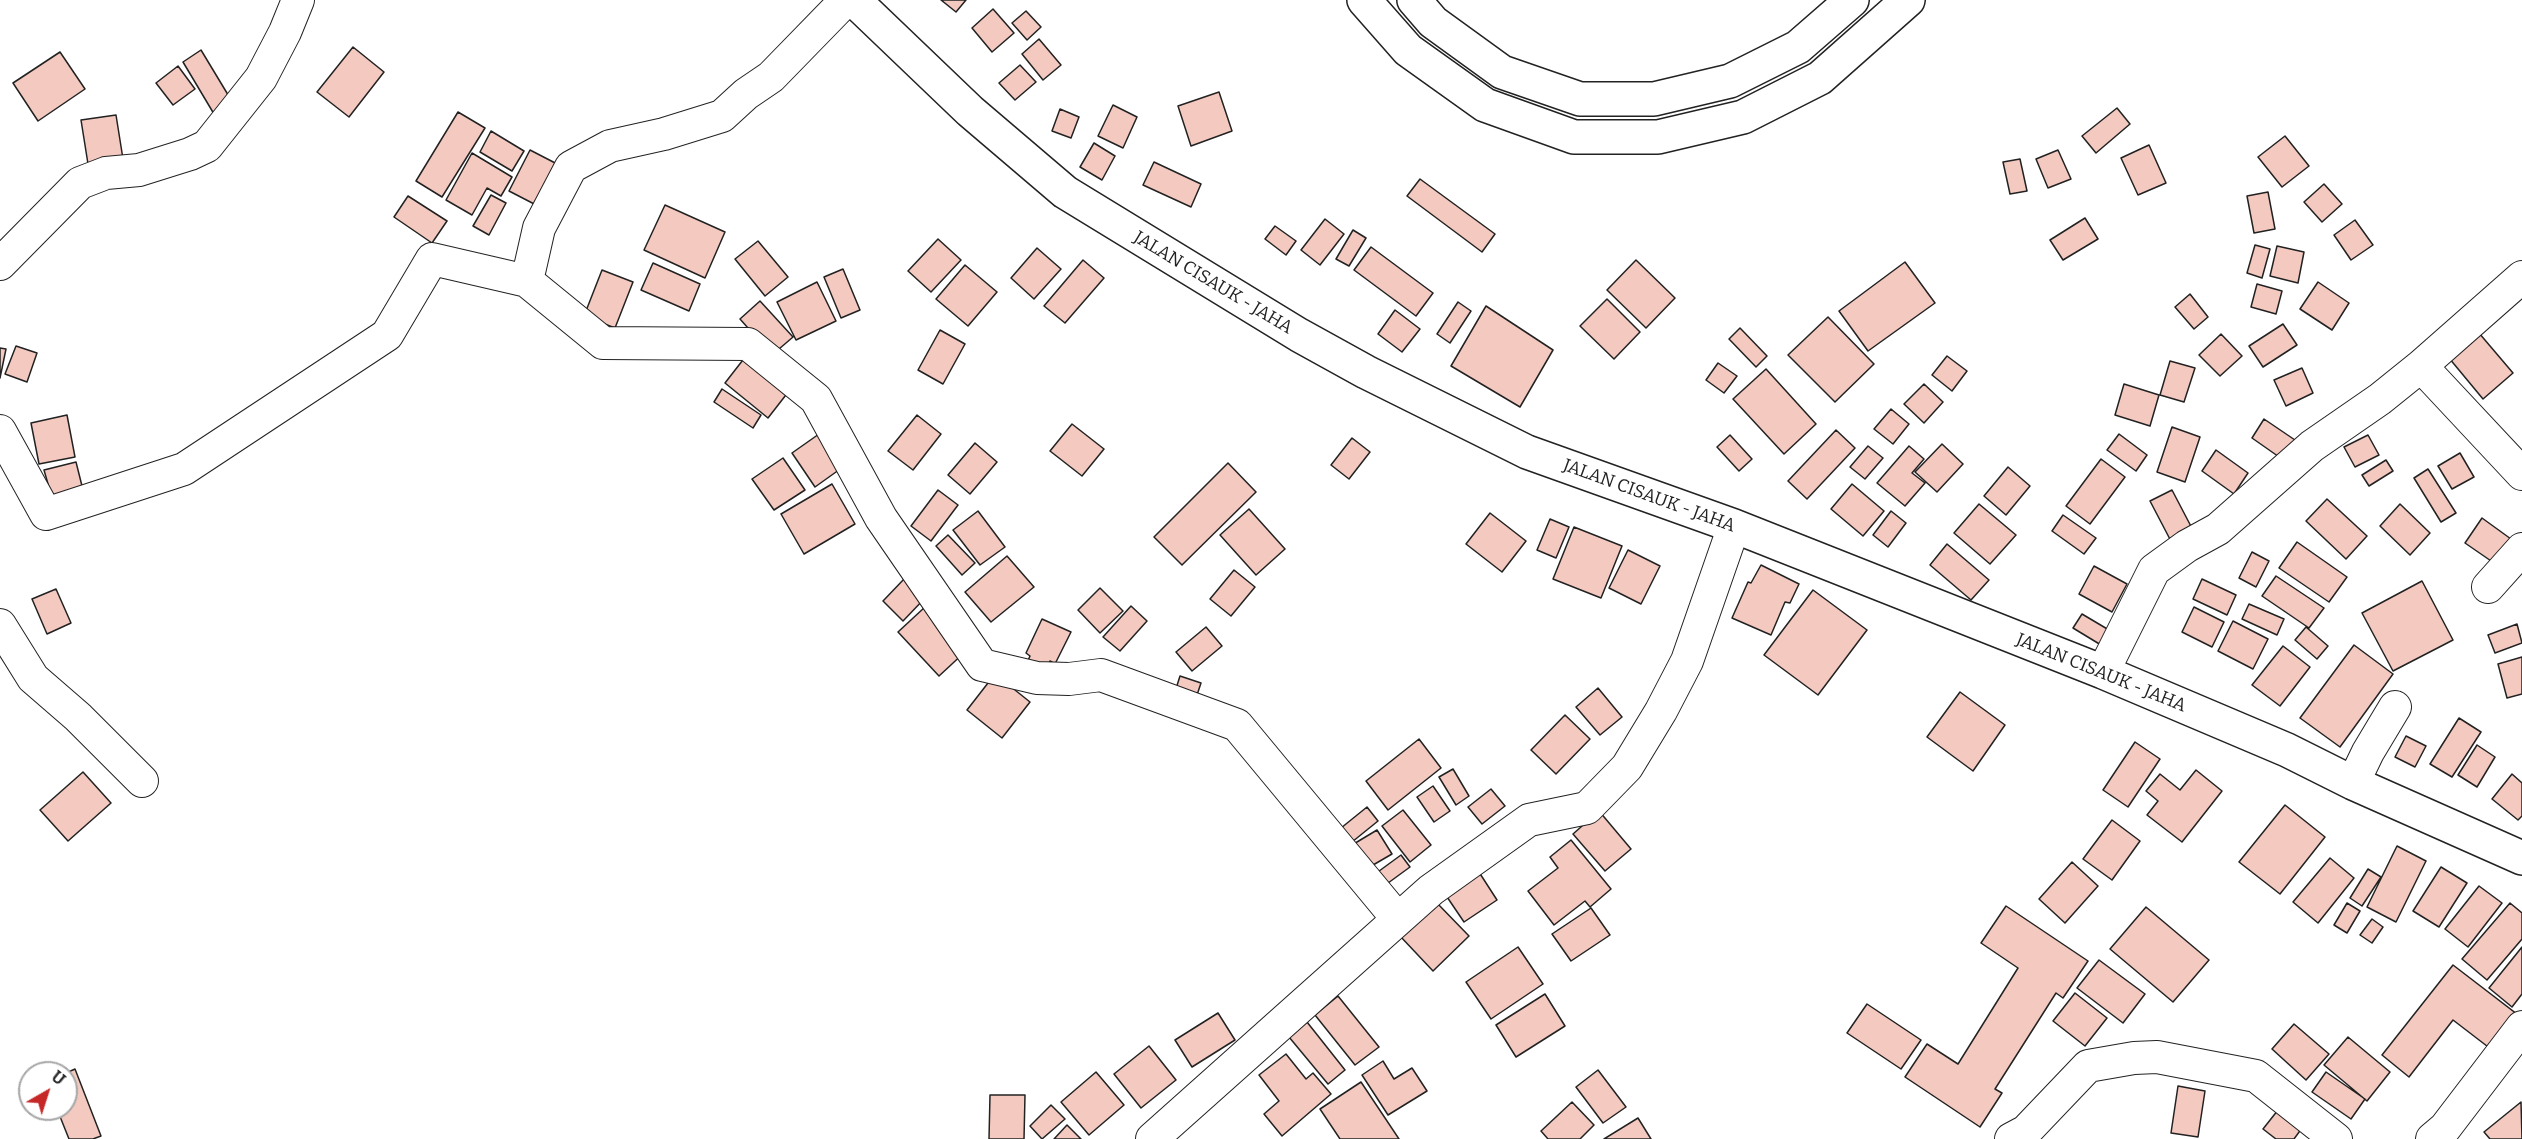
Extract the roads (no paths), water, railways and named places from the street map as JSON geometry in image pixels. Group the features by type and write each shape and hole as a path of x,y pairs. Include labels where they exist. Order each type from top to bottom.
{"main road":[{"name":"JALAN CISAUK - JAHA","path":"854,0 970,111 1065,192 1299,335 1366,372 1527,452 1734,526 2103,672 2287,750 2353,783 2522,858"},
{"path":"1364,0 1408,50 1485,105 1574,137 1658,137 1743,117 1820,78 1908,0"},
{"path":"1414,0 1433,22 1503,72 1580,99 1654,99 1730,81 1798,47 1852,0"}],"street":[{"path":"0,264 80,183 106,173 139,170 190,154 207,146 261,78 298,0"},
{"path":"527,281 539,228 570,167 610,146 664,134 722,116 746,94 771,77 846,0"},
{"path":"0,430 46,514 184,469 387,335 432,259 527,281 603,343 748,344 816,399 880,518 982,665 1037,678 1069,679 1101,675 1238,725 1397,918"},
{"path":"2103,672 2154,570 2187,546 2218,530 2312,446 2421,366 2522,277"},
{"path":"2421,366 2522,474"},
{"path":"1152,1139 1431,890 1529,820 1587,808 1627,767 1661,711 1687,661 1734,526"},
{"path":"2488,587 2522,549"},
{"path":"0,625 33,678 78,717 142,781"},
{"path":"2353,783 2368,752 2395,707"},
{"path":"2432,1139 2445,1128 2522,1027"},
{"path":"2022,1136 2088,1066 2134,1058 2157,1057 2256,1076 2336,1139"}]}
